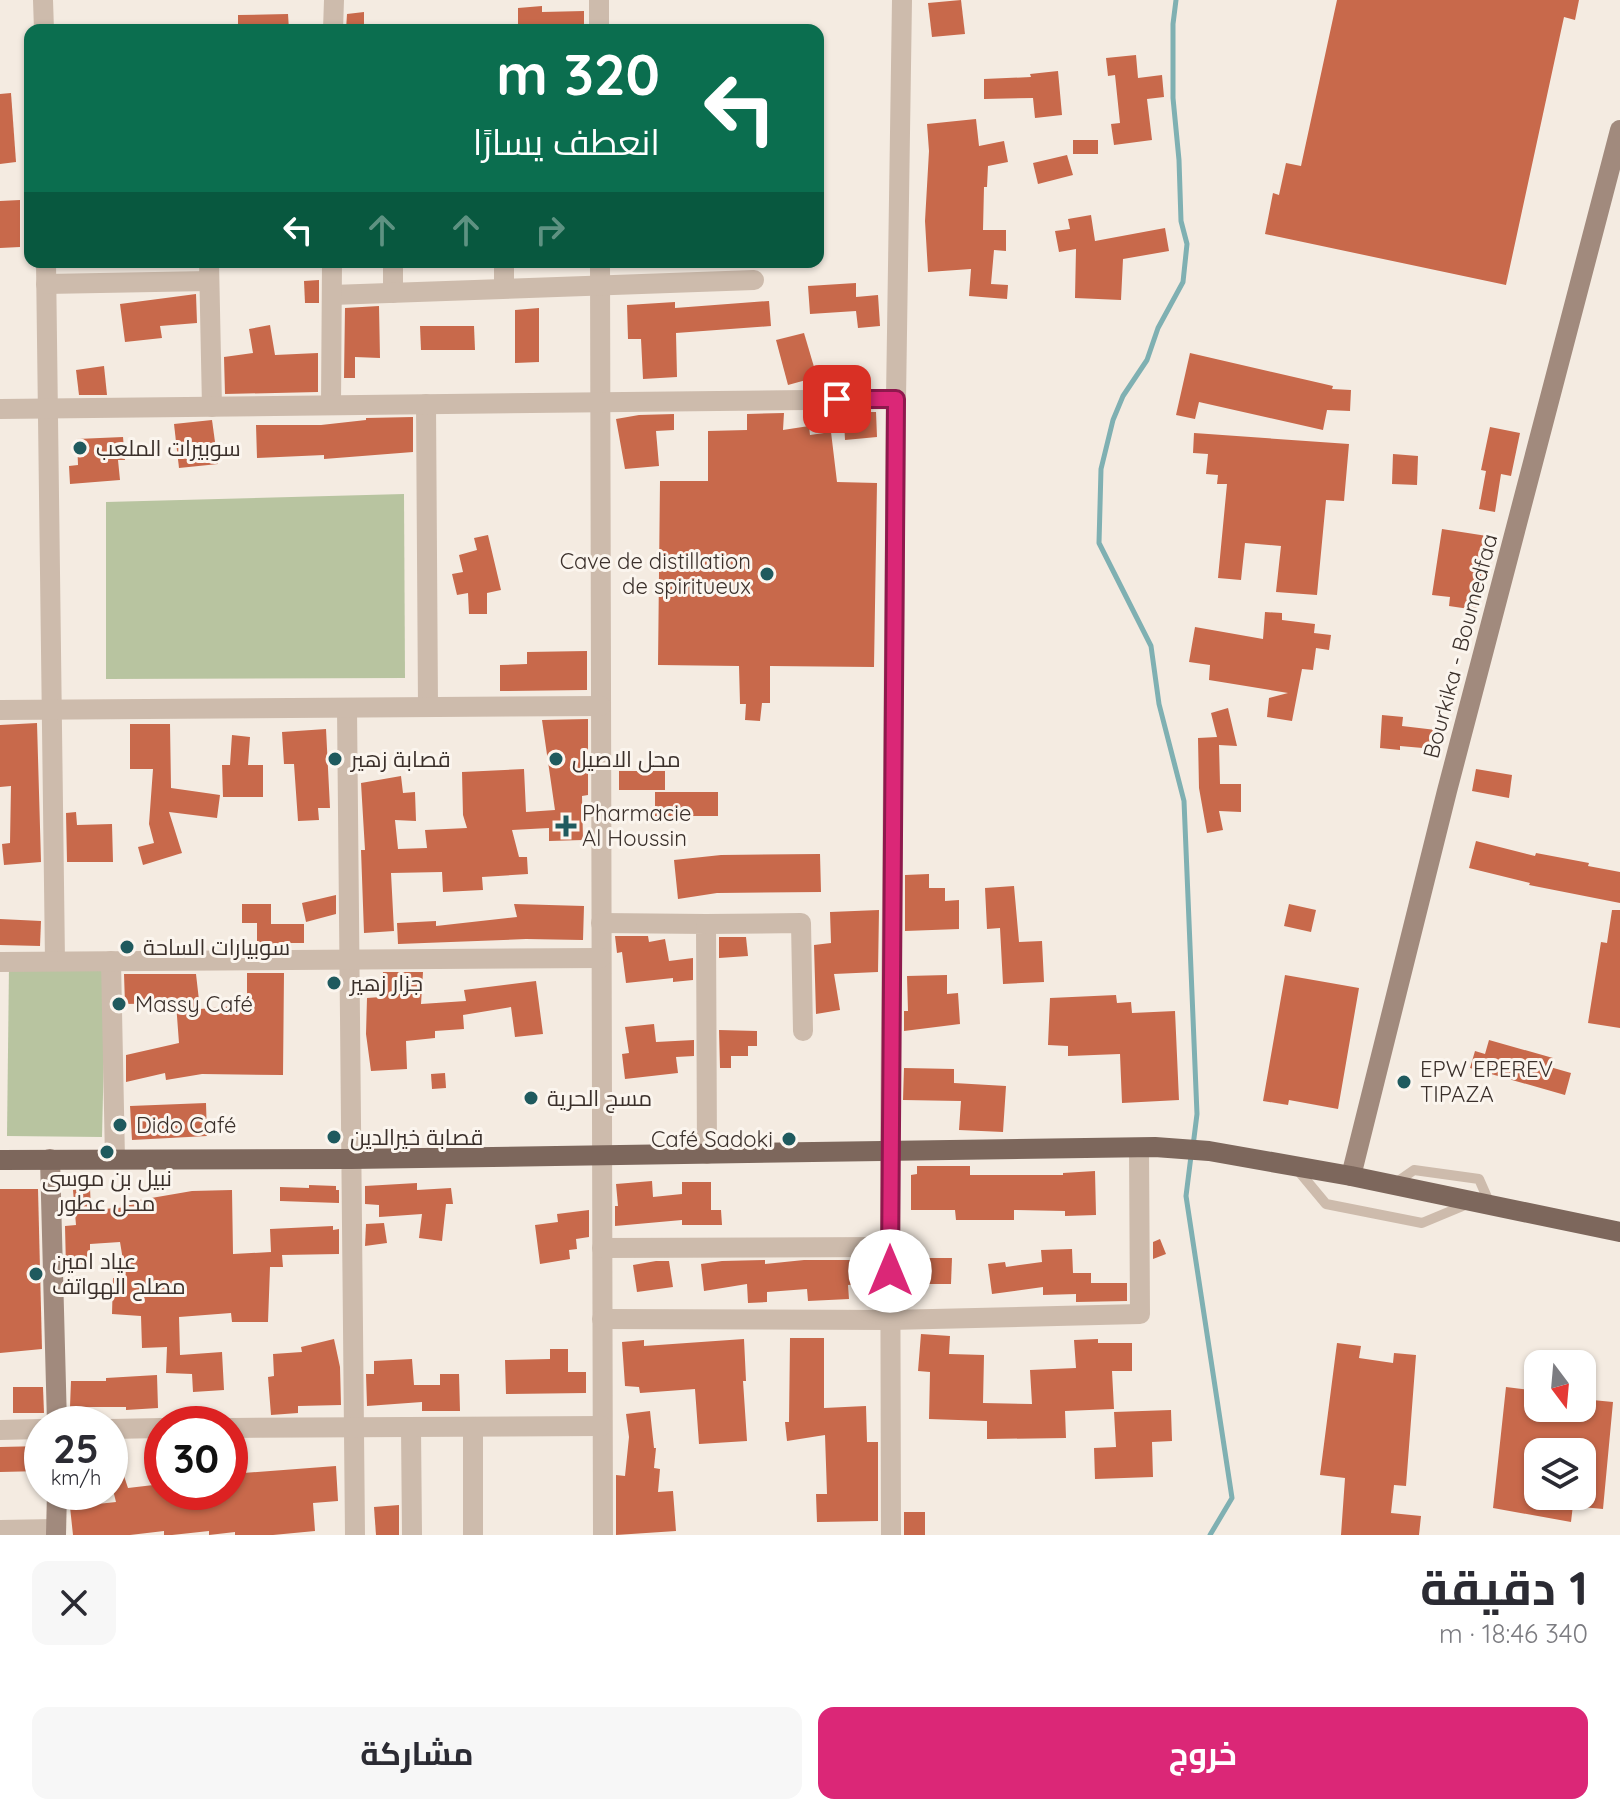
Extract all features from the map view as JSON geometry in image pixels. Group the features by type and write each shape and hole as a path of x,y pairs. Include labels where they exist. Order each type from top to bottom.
{"main road":[{"name":"Bourkika - Boumedfaa","path":"1351,1176 1443,806 1620,130"},
{"path":"0,1160 351,1159 1147,1147 1209,1151 1351,1176 1620,1232"},
{"path":"50,1159 57,1406"},
{"path":"56,1532 57,1510"}],"street":[{"path":"43,0 44,24"},
{"path":"333,24 334,0"},
{"path":"599,0 599,24"},
{"path":"891,1535 890,1150 902,0"},
{"path":"46,268 55,961"},
{"path":"331,405 332,268"},
{"path":"393,268 393,293"},
{"path":"504,268 504,288"},
{"path":"600,268 603,1535"},
{"path":"46,284 209,272 212,407"},
{"path":"332,295 754,280"},
{"path":"0,409 896,399"},
{"path":"426,404 428,707"},
{"path":"0,710 601,706"},
{"path":"347,708 352,960 355,1535"},
{"path":"601,923 801,923 803,1031"},
{"path":"706,924 707,1154"},
{"path":"0,962 601,958"},
{"path":"111,961 115,1159"},
{"path":"602,1319 890,1320 1140,1314 1147,1147"},
{"path":"602,1248 890,1247"},
{"path":"248,1428 602,1426"},
{"path":"411,1427 412,1535"},
{"path":"473,1427 473,1535"},
{"path":"0,1430 24,1429"},
{"path":"0,1530 56,1532"}],"lane":[{"path":"1295,1166 1326,1204 1422,1223 1483,1203"}],"green space":[{"path":"404,494 405,678 106,679 106,502"},
{"path":"106,965 102,1137 7,1136 9,966"}],"building":[{"path":"961,0 965,34 932,37 928,3"},
{"path":"1337,0 1579,0 1575,20 1564,17 1506,285 1265,234 1273,193 1279,195 1286,163 1301,166"},
{"path":"542,6 542,12 584,11 584,24 518,24 518,8"},
{"path":"364,12 364,24 346,24 347,14"},
{"path":"288,14 289,24 238,24 238,15"},
{"path":"1136,55 1138,78 1162,75 1164,97 1147,99 1152,140 1114,145 1111,124 1120,123 1115,75 1108,76 1106,58"},
{"path":"1058,71 1062,115 1035,118 1033,98 984,99 984,79 1031,77 1030,74"},
{"path":"11,93 16,162 0,164 0,94"},
{"path":"976,119 979,146 1004,141 1008,162 988,166 983,230 1006,230 1006,251 994,250 991,284 1008,285 1007,299 969,296 971,269 928,272 925,221 929,151 927,124"},
{"path":"1073,140 1098,140 1098,154 1073,154"},
{"path":"1067,155 1073,175 1038,184 1033,163"},
{"path":"20,200 20,247 0,248 0,201"},
{"path":"1091,215 1095,241 1165,228 1169,251 1123,259 1121,300 1075,298 1076,249 1059,252 1055,231 1070,229 1068,219"},
{"path":"319,280 319,303 305,303 304,281"},
{"path":"856,283 856,297 878,295 880,326 858,328 856,311 810,314 808,286"},
{"path":"196,294 197,323 160,326 162,338 125,342 120,304"},
{"path":"769,301 771,326 676,333 677,377 643,379 641,339 628,339 627,305 675,302 675,308"},
{"path":"379,306 380,358 355,357 355,378 344,378 345,308"},
{"path":"539,308 539,362 515,363 515,310"},
{"path":"270,325 275,355 318,353 318,392 225,394 224,357 253,353 249,329"},
{"path":"420,326 474,326 475,350 421,350"},
{"path":"804,333 817,377 788,385 776,340"},
{"path":"1190,353 1333,386 1332,389 1351,390 1350,411 1327,410 1323,430 1199,402 1195,419 1176,415"},
{"path":"104,366 107,395 79,395 76,370"},
{"path":"853,412 876,412 877,437 845,440 844,420 853,419"},
{"name":"Cave de distillation de spiritueux","path":"784,413 783,430 809,426 810,435 831,432 837,482 877,483 874,667 770,666 770,703 762,703 760,721 745,720 746,704 740,704 739,666 658,665 660,481 708,481 708,431 747,430 747,414"},
{"path":"674,414 674,430 656,431 659,466 625,469 616,419"},
{"path":"413,417 413,452 324,459 324,455 257,458 256,425 321,425 366,418"},
{"path":"212,420 218,464 179,468 174,424"},
{"path":"1490,427 1520,433 1511,476 1501,474 1495,512 1479,509 1486,471 1481,470"},
{"path":"1194,433 1349,444 1344,501 1326,500 1317,595 1276,592 1281,546 1245,543 1241,580 1218,578 1227,484 1217,484 1218,475 1206,474 1208,454 1193,453"},
{"path":"123,437 125,460 118,460 120,480 70,484 69,466 78,465 77,439"},
{"path":"1393,454 1418,456 1417,485 1392,484"},
{"path":"1442,529 1487,536 1476,610 1449,606 1450,597 1432,595"},
{"path":"488,535 501,590 487,593 487,614 469,614 468,593 457,595 452,574 463,572 459,555 477,550 474,538"},
{"path":"1265,612 1282,613 1282,620 1315,624 1314,633 1331,635 1329,650 1316,648 1313,670 1302,669 1292,721 1267,717 1269,698 1288,693 1209,680 1210,665 1189,662 1195,627 1263,639"},
{"path":"587,651 587,690 500,691 500,665 527,664 527,652"},
{"path":"1228,708 1237,746 1219,745 1220,784 1241,784 1241,812 1219,811 1223,830 1207,833 1199,788 1198,738 1217,737 1211,713"},
{"path":"1382,715 1403,717 1402,726 1436,730 1434,749 1380,748"},
{"path":"588,719 588,795 582,796 583,840 549,841 549,828 512,830 519,857 527,857 528,874 482,877 483,890 443,892 442,872 391,873 394,931 364,933 361,850 365,850 361,783 401,776 403,793 415,792 416,821 395,820 398,849 427,848 425,830 467,828 463,815 462,772 524,769 526,812 555,810 542,720"},
{"path":"37,723 41,862 4,865 2,844 10,843 11,786 0,787 0,725"},
{"path":"130,724 170,724 171,788 220,795 217,818 169,812 182,853 143,865 138,847 154,843 149,824 153,769 130,769"},
{"path":"326,729 330,808 318,808 319,820 298,821 294,764 284,764 282,732"},
{"path":"232,735 250,737 248,765 263,765 263,797 223,797 222,765 230,765"},
{"path":"1476,769 1512,775 1509,798 1472,791"},
{"path":"619,771 665,771 665,790 619,790"},
{"path":"655,792 718,792 718,816 655,816"},
{"path":"76,812 77,825 112,824 113,862 67,862 66,813"},
{"path":"1476,841 1620,872 1620,903 1529,885 1469,868"},
{"path":"820,854 821,892 717,893 678,899 674,860 721,855"},
{"path":"929,874 929,888 945,888 945,901 959,900 959,929 905,931 905,875"},
{"path":"1014,886 1019,942 1042,941 1044,982 1003,984 1000,928 987,929 985,888"},
{"path":"336,895 336,914 306,922 302,903"},
{"path":"242,904 271,904 271,924 304,924 304,943 257,947 257,923 242,923"},
{"path":"514,904 584,906 583,940 398,944 397,923 436,921 436,926 517,917"},
{"path":"1289,904 1316,910 1311,932 1284,926"},
{"path":"879,910 878,972 834,974 840,1010 816,1014 814,945 831,943 830,912"},
{"path":"1612,910 1620,910 1620,1028 1588,1023 1601,942 1607,943"},
{"path":"0,919 41,921 40,946 0,945"},
{"path":"615,936 648,936 649,942 665,939 669,961 693,958 693,980 673,982 673,978 626,983 622,952 617,953"},
{"path":"719,937 746,937 748,956 719,958"},
{"path":"383,972 423,972 421,1004 466,1001 464,990 536,981 543,1034 515,1037 511,1007 463,1015 464,1029 435,1031 435,1038 406,1041 407,1069 371,1071 366,1034 367,998 381,997"},
{"path":"247,973 284,973 283,1075 202,1074 166,1080 165,1073 126,1082 126,1055 179,1043 176,1003 125,1004 124,974 196,974 200,1009 247,1005"},
{"path":"947,975 947,994 958,993 960,1024 904,1031 904,1011 908,1011 907,976"},
{"path":"1285,975 1359,988 1338,1109 1289,1100 1288,1105 1263,1101"},
{"path":"1116,995 1117,1003 1131,1002 1132,1013 1175,1011 1179,1100 1122,1103 1120,1054 1068,1056 1068,1046 1048,1045 1050,998"},
{"path":"654,1024 656,1042 694,1040 694,1056 676,1057 678,1073 625,1079 622,1054 629,1053 625,1027"},
{"path":"719,1030 757,1031 757,1046 748,1046 748,1056 731,1056 731,1068 720,1068"},
{"path":"1489,1040 1553,1058 1550,1067 1571,1073 1565,1095 1470,1068 1475,1051 1485,1054"},
{"path":"904,1068 954,1069 954,1083 1006,1086 1003,1132 959,1130 961,1101 903,1100"},
{"path":"445,1073 446,1088 432,1089 431,1074"},
{"path":"206,1103 207,1136 132,1140 130,1106"},
{"path":"917,1166 970,1166 970,1175 1063,1175 1095,1171 1096,1215 1065,1216 1065,1211 1014,1210 1014,1220 956,1220 955,1210 911,1210 911,1175 917,1174"},
{"path":"652,1181 653,1197 682,1194 682,1182 711,1182 711,1210 721,1210 722,1225 682,1225 682,1220 615,1226 615,1206 618,1206 616,1184"},
{"path":"417,1183 417,1190 451,1188 453,1204 446,1204 442,1241 419,1238 422,1214 379,1217 379,1205 365,1204 365,1186"},
{"path":"309,1185 336,1186 339,1203 280,1201 280,1187 309,1188"},
{"path":"90,1188 91,1210 129,1207 128,1202 192,1191 232,1190 233,1254 271,1252 270,1229 333,1226 333,1230 339,1229 339,1254 282,1255 283,1267 270,1267 268,1322 232,1322 231,1313 179,1317 180,1355 222,1352 224,1390 193,1392 192,1374 166,1373 167,1347 142,1348 141,1316 112,1314 113,1278 126,1278 120,1242 90,1244 90,1268 66,1268 65,1226 76,1225 73,1190"},
{"path":"0,1189 38,1189 42,1349 0,1353"},
{"path":"589,1210 589,1237 576,1239 577,1249 569,1250 570,1259 540,1264 535,1225 558,1222 557,1214"},
{"path":"384,1223 387,1243 365,1246 366,1224"},
{"path":"1160,1239 1166,1254 1153,1259 1153,1242"},
{"path":"1072,1249 1073,1273 1091,1273 1091,1283 1127,1283 1127,1301 1076,1302 1076,1294 1043,1295 1043,1287 992,1294 988,1264 1005,1262 1006,1267 1042,1262 1041,1250"},
{"path":"916,1258 952,1258 951,1284 917,1284"},
{"path":"765,1260 765,1264 860,1260 862,1284 848,1285 849,1299 808,1301 807,1289 767,1292 767,1302 748,1303 747,1284 704,1291 701,1264"},
{"path":"669,1261 673,1287 637,1292 633,1265"},
{"path":"921,1334 950,1336 949,1354 984,1355 983,1403 1032,1404 1030,1370 1076,1368 1074,1340 1132,1343 1132,1371 1112,1371 1114,1409 1065,1411 1066,1438 987,1439 987,1421 929,1419 930,1372 918,1371"},
{"path":"790,1338 824,1338 824,1408 866,1406 867,1442 878,1442 878,1521 817,1522 816,1494 827,1494 825,1435 787,1441 785,1422 789,1422"},
{"path":"334,1339 340,1367 341,1405 298,1406 298,1413 271,1415 268,1377 274,1376 273,1354 302,1352 301,1347"},
{"path":"744,1339 747,1441 699,1444 695,1389 640,1393 639,1387 625,1386 622,1342 644,1340 644,1346"},
{"path":"1337,1343 1361,1346 1359,1358 1393,1363 1394,1353 1416,1355 1406,1486 1394,1485 1391,1513 1421,1516 1419,1535 1341,1535 1345,1478 1320,1475"},
{"path":"550,1349 568,1349 568,1372 586,1372 586,1393 506,1394 505,1360 550,1359"},
{"path":"412,1359 414,1385 440,1385 440,1374 459,1374 460,1411 422,1411 422,1402 367,1406 366,1374 374,1374 374,1361"},
{"path":"157,1375 158,1406 128,1410 128,1406 70,1406 71,1381 106,1381 106,1378"},
{"path":"13,1387 43,1387 44,1406 24,1406 24,1413 13,1413"},
{"path":"1506,1387 1524,1389 1524,1422 1596,1422 1596,1400 1613,1402 1603,1509 1596,1508 1596,1438 1524,1438 1524,1510 1572,1510 1571,1522 1493,1508"},
{"path":"1171,1410 1172,1441 1152,1442 1153,1477 1095,1479 1094,1448 1116,1447 1114,1412"},
{"path":"650,1411 656,1448 654,1468 660,1469 658,1492 673,1491 676,1531 616,1535 616,1475 625,1476 629,1437 626,1414"},
{"path":"24,1446 24,1471 0,1472 0,1447"},
{"path":"336,1466 338,1501 313,1503 315,1531 273,1535 235,1535 235,1532 209,1535 209,1531 164,1535 164,1531 130,1535 73,1535 70,1510 128,1510 128,1488 144,1486 144,1510 248,1510 248,1473"},
{"path":"399,1505 399,1535 376,1535 374,1507"},
{"path":"904,1512 925,1512 925,1535 904,1535"}],"waterway":[{"path":"1176,0 1173,98 1181,221 1187,244 1183,282 1158,328 1147,360 1123,396 1113,420 1101,469 1099,543 1151,646 1159,704 1184,801 1197,1114 1193,1146"},
{"path":"1191,1156 1186,1196 1232,1498 1210,1535"}],"place":[{"name":"سوبيرات الملعب","path":"80,448"},
{"name":"Cave de distillation de spiritueux","path":"767,574"},
{"name":"قصابة زهير","path":"335,759"},
{"name":"محل الاصيل","path":"556,759"},
{"name":"Pharmacie Al Houssin","path":"566,826"},
{"name":"سوبيارات الساحة","path":"127,947"},
{"name":"جزار زهير","path":"334,983"},
{"name":"Massy Café","path":"119,1004"},
{"name":"EPW EPEREV TIPAZA","path":"1404,1082"},
{"name":"مسج الحرية","path":"531,1098"},
{"name":"Dido Café","path":"120,1125"},
{"name":"قصابة خيرالدين","path":"334,1137"},
{"name":"Café Sadoki","path":"789,1139"},
{"name":"نبيل بن موسى محل عطور","path":"107,1152"},
{"name":"عياد امين مصلح الهواتف","path":"36,1274"}],"route":[{"path":"837,399 896,399 890,1271"}]}
